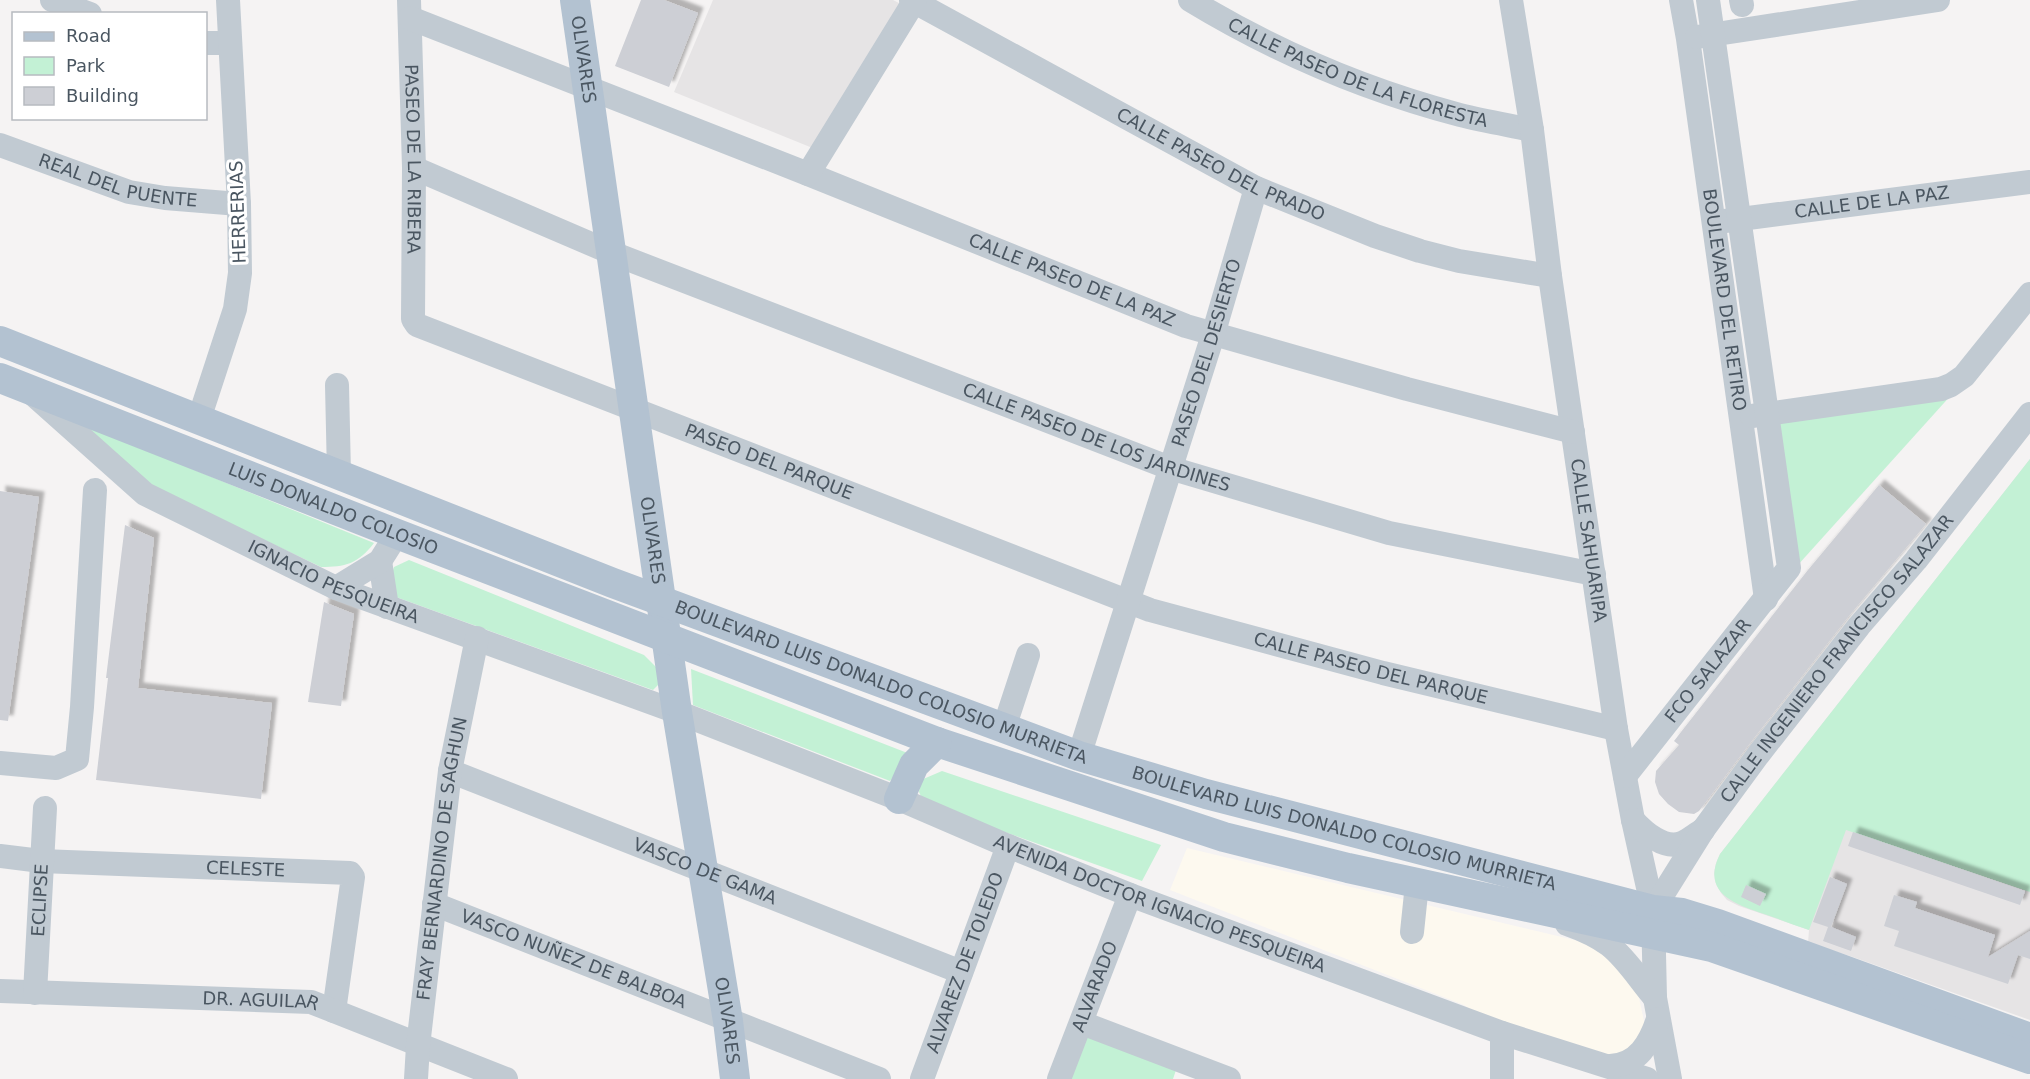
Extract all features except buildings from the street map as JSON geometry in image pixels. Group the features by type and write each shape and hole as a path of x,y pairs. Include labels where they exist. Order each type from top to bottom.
{"main road":[{"name":"OLIVARES","path":"575,0 677,712 728,1020 735,1079"},
{"name":"LUIS DONALDO COLOSIO","path":"0,341 663,602"},
{"name":"LUIS DONALDO COLOSIO","path":"13,383 668,638"},
{"path":"591,608 610,594 613,584"},
{"name":"BOULEVARD LUIS DONALDO COLOSIO MURRIETA","path":"663,602 1079,756 1228,801 1654,922 1712,947 2030,1059"},
{"name":"BOULEVARD LUIS DONALDO COLOSIO MURRIETA","path":"668,638 937,742 1224,837 1348,868 1521,906 1654,922 1682,913 1718,924 2030,1038"},
{"path":"899,799 914,765 937,742"}],"street":[{"path":"52,0 85,12"},
{"name":"HERRERIAS","path":"199,419 235,309 240,273 239,204 228,0"},
{"name":"CALLE PASEO DE LA FLORESTA","path":"1190,0 1255,37 1358,82 1461,115 1532,130"},
{"name":"CALLE SAHUARIPA","path":"1511,0 1532,130 1550,276 1616,729 1654,922 1657,1008 1670,1079"},
{"name":"BOULEVARD DEL RETIRO","path":"1681,0 1766,598"},
{"name":"BOULEVARD DEL RETIRO","path":"1708,0 1788,567"},
{"path":"1688,39 1938,0"},
{"path":"808,174 914,1"},
{"name":"CALLE PASEO DEL PRADO","path":"914,1 1256,188 1375,236 1420,251 1459,261 1550,276"},
{"name":"CALLE PASEO DE LA PAZ","path":"410,9 587,88 1158,315 1213,335 1573,432"},
{"name":"PASEO DE LA RIBERA","path":"410,9 414,168 413,319"},
{"path":"207,43 229,44"},
{"name":"REAL DEL PUENTE","path":"0,145 129,192 165,198 239,204"},
{"name":"CALLE PASEO DE LOS JARDINES","path":"414,168 612,253 1170,468 1389,532 1594,574"},
{"name":"CALLE DE LA PAZ","path":"1714,222 2030,182"},
{"name":"PASEO DEL DESIERTO","path":"1079,756 1213,335 1256,188"},
{"path":"1741,418 1941,389 1952,385 1964,376 2030,294"},
{"name":"PASEO DEL PARQUE","path":"413,319 417,325 1127,602"},
{"name":"IGNACIO PESQUEIRA","path":"13,383 145,494 336,588 677,712"},
{"path":"337,385 339,475"},
{"name":"CALLE INGENIERO FRANCISCO SALAZAR","path":"1654,922 1703,830 1758,755 1859,626 1916,560 2030,414"},
{"path":"0,763 56,768 77,759 95,490"},
{"path":"336,588 380,561 397,534"},
{"path":"380,561 387,607"},
{"name":"FCO SALAZAR","path":"1625,776 1788,567"},
{"name":"CALLE PASEO DEL PARQUE","path":"1127,602 1176,618 1372,670 1616,729"},
{"name":"FRAY BERNARDINO DE SAGHUN","path":"416,1079 450,771 477,638"},
{"path":"1004,728 1028,655"},
{"name":"AVENIDA DOCTOR IGNACIO PESQUEIRA","path":"677,712 899,799 1130,895 1398,987 1502,1033 1604,1057 1647,1079"},
{"name":"VASCO DE GAMA","path":"450,771 961,972"},
{"name":"ECLIPSE","path":"35,993 45,808"},
{"path":"1633,820 1657,840 1670,844 1680,844 1703,830"},
{"name":"ALVAREZ DE TOLEDO","path":"922,1079 1008,846"},
{"name":"CELESTE","path":"0,856 41,861 352,874 334,1011"},
{"path":"1412,932 1417,884"},
{"name":"ALVARADO","path":"1059,1079 1130,895"},
{"name":"VASCO NUÑEZ DE BALBOA","path":"434,904 879,1079"},
{"path":"1521,906 1583,930 1609,945 1657,1008"},
{"path":"1604,1057 1622,1066 1643,1052 1652,1036 1662,961 1676,952 1712,947"},
{"name":"DR. AGUILAR","path":"0,991 302,1001 320,1005 418,1046 506,1079"},
{"path":"1082,1023 1184,1071 1229,1079"},
{"path":"1502,1033 1502,1079"}],"shaded area":[{"path":"713,0 893,0 903,5 815,149 674,92"},
{"path":"2030,459 2030,1020 1808,943 1809,930 1727,900 1716,883 1714,873 1720,854"},
{"path":"1187,848 1587,943 1626,973 1639,998 1644,1021 1644,1033 1640,1044 1611,1058 1492,1024 1464,1005 1170,890"}],"green space":[{"path":"1953,393 1797,566 1776,415"},
{"path":"84,425 374,543 357,560 344,565 321,567 147,484"},
{"path":"2030,459 2030,892 1846,830 1809,930 1731,901 1717,887 1714,878 1720,854"},
{"path":"409,560 644,655 656,667 659,684 653,690 396,597 389,582 394,567"},
{"path":"691,669 910,754 890,781 693,705"},
{"path":"942,771 1161,845 1142,881 924,803 919,792 921,780"},
{"path":"1088,1035 1176,1070 1173,1079 1070,1079"}]}
